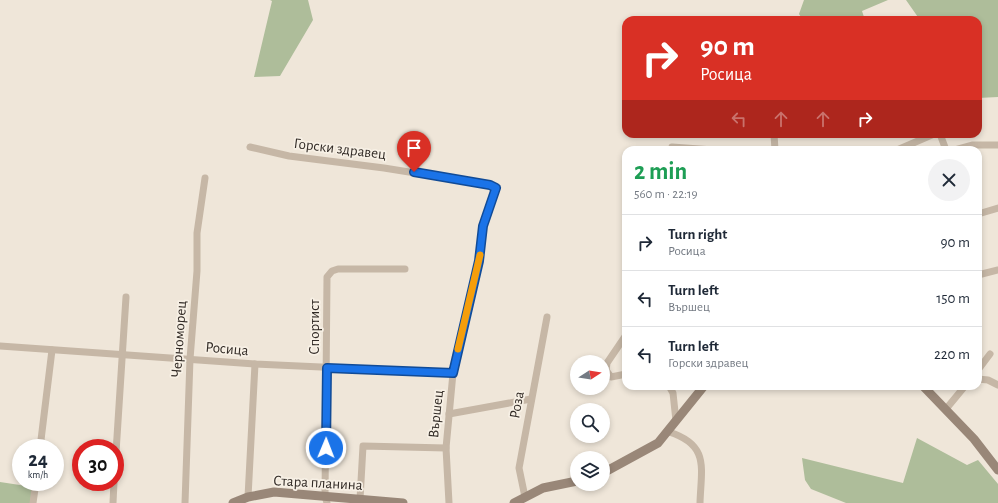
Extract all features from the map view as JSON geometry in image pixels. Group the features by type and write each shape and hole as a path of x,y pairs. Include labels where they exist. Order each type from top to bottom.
{"street":[{"path":"906,146 925,138"},
{"path":"968,146 998,145"},
{"name":"Горски здравец","path":"250,147 289,156 414,172 490,185 496,188"},
{"name":"Черноморец","path":"184,503 190,359 197,271 198,233 205,178"},
{"name":"Вършец","path":"449,503 446,448 453,373 479,261 483,226 496,188"},
{"path":"982,213 998,208"},
{"name":"Спортист","path":"326,499 327,277 330,272 338,269 405,269"},
{"path":"982,274 998,270"},
{"path":"117,439 126,297"},
{"name":"Роза","path":"526,497 519,468 546,317"},
{"path":"622,341 608,363 606,370 611,377 622,375"},
{"name":"Росица","path":"0,346 255,364 453,373"},
{"path":"41,439 52,350"},
{"path":"982,365 990,354"},
{"path":"248,497 255,364"},
{"path":"982,379 988,380 998,385"},
{"path":"671,390 674,393 676,421"},
{"path":"610,469 658,443 669,432 701,390"},
{"path":"927,390 974,439 998,470"},
{"path":"946,409 962,390"},
{"path":"449,414 531,399"},
{"path":"669,432 688,439 699,454 702,465 703,484 700,503"},
{"path":"360,499 363,446 446,448"},
{"path":"514,503 543,488 570,483"},
{"path":"33,503 35,491"},
{"path":"113,503 114,491"},
{"name":"Стара планина","path":"233,503 248,497 274,492 326,499 360,499 403,503"}],"green space":[{"path":"270,0 308,0 313,20 280,76 254,77 272,1"},
{"path":"804,0 888,0 862,11 864,16 800,16 799,14"},
{"path":"906,0 998,0 998,97 982,98 982,16 917,16"},
{"path":"917,438 967,465 978,460 998,484 998,503 846,503 811,489 805,480 802,458 903,483"},
{"path":"0,482 12,484 12,491 32,491 31,503 0,503"}],"slow traffic":[{"path":"458,349 480,255"}],"route":[{"path":"326,448 327,368 453,373 479,261 483,226 486,221 489,205 496,188 490,185 414,172"}]}
